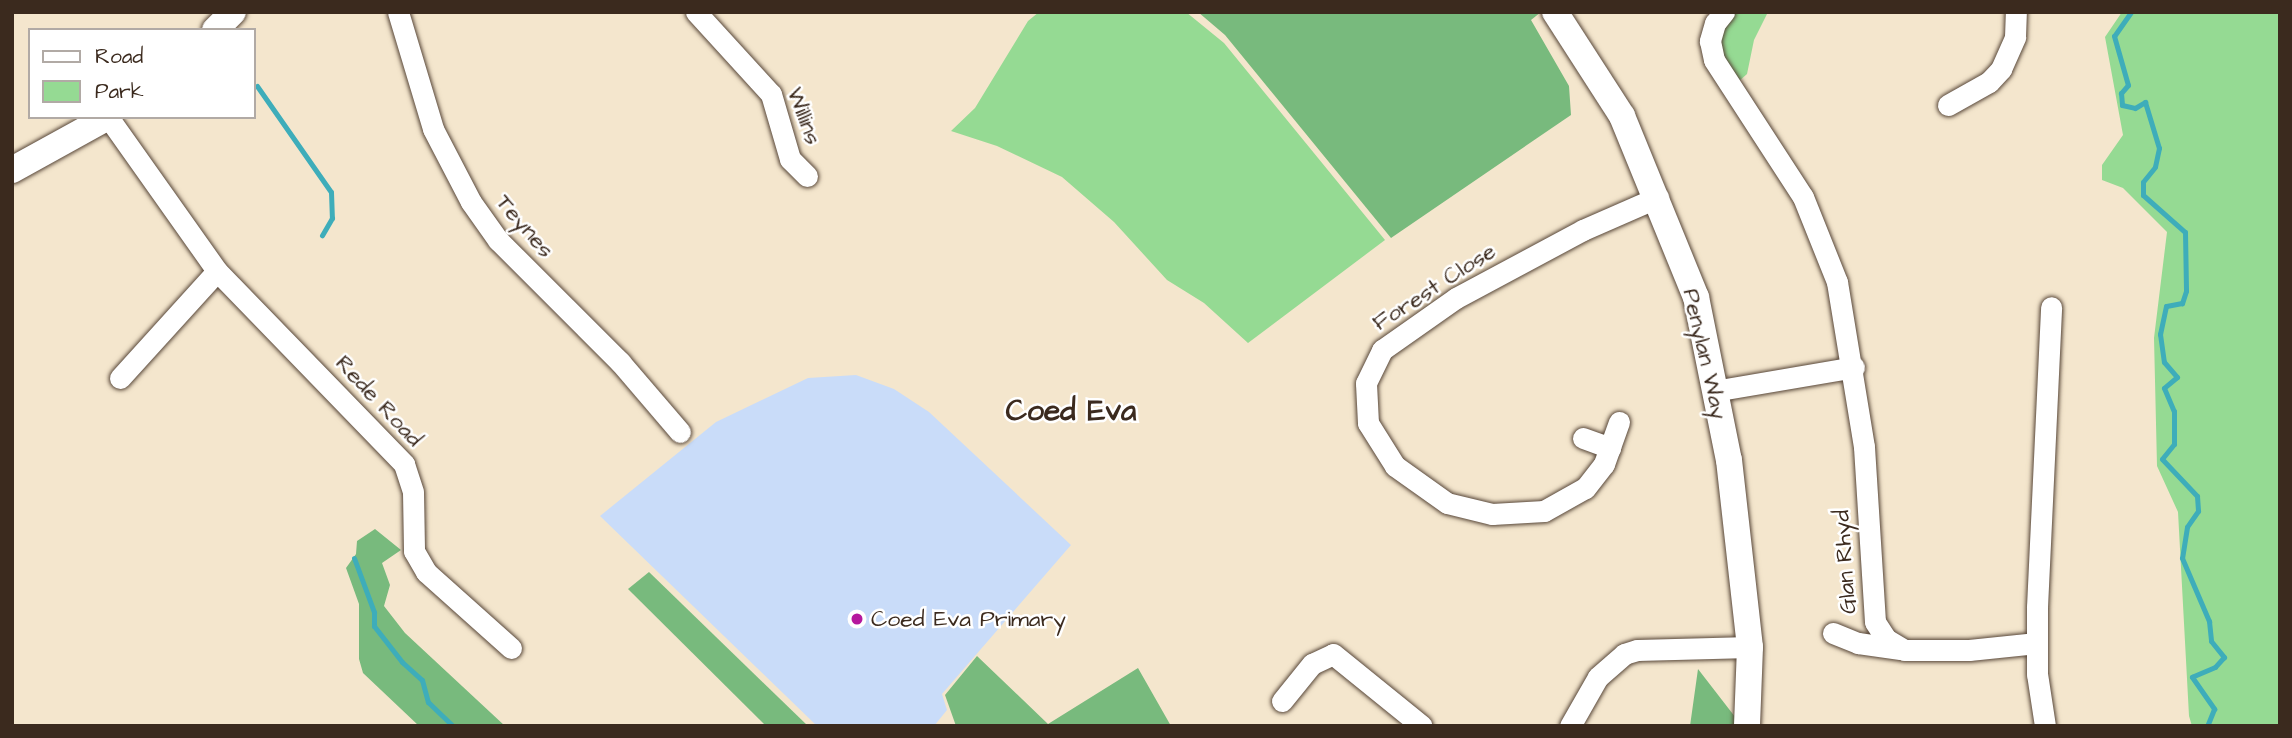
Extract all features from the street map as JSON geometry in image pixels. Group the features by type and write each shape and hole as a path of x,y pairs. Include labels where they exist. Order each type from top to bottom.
{"street":[{"path":"217,28 233,12"},
{"name":"Teynes","path":"398,12 433,129 471,202 498,240 620,362 680,432"},
{"name":"Willins","path":"696,12 771,94 790,159 807,176"},
{"name":"Penylan Way","path":"1555,12 1615,104 1658,197 1696,298 1729,460 1750,647 1747,726"},
{"name":"Glan Rhyd","path":"1724,12 1714,23 1710,41 1714,60 1803,197 1837,282 1854,367 1864,447 1870,600 1875,622 1886,639 1904,650"},
{"path":"1948,105 1989,82 2001,69 2015,37 2016,12"},
{"path":"12,170 104,119"},
{"name":"Rede Road","path":"109,119 217,271 404,464 413,492 414,551 426,572 511,648"},
{"name":"Forest Close","path":"1619,422 1610,448 1585,488 1544,511 1492,514 1468,510 1431,495 1395,467 1368,424 1366,383 1382,350 1456,298 1573,235 1658,197"},
{"path":"120,378 217,271"},
{"path":"2045,726 2037,643 2051,307"},
{"path":"1714,391 1854,367"},
{"path":"1583,438 1610,448"},
{"path":"1833,633 1858,643 1904,650 1969,650 2037,643"},
{"path":"1570,726 1598,677 1624,654 1637,650 1750,647"},
{"path":"1282,701 1304,690 1312,664 1334,654 1422,726"}],"shaded area":[{"name":"Coed Eva Primary","path":"856,375 894,389 929,412 1071,545 942,694 947,710 934,726 817,726 600,516 716,422 808,378"}],"green space":[{"path":"1039,12 1186,12 1224,43 1385,240 1248,343 1204,303 1167,280 1114,222 1062,177 997,146 951,131 975,108 1028,21"},
{"path":"1198,12 1541,12 1531,20 1569,86 1571,115 1391,238 1225,35"},
{"path":"1734,12 1768,12 1754,40 1747,74 1738,82 1717,43"},
{"path":"2122,12 2280,12 2280,726 2192,726 2189,716 2178,512 2157,466 2154,338 2167,232 2123,188 2102,180 2102,165 2123,135 2105,37"},
{"path":"375,529 401,550 382,563 390,585 384,606 405,633 505,726 419,726 363,673 359,659 359,604 346,568 356,554 357,541"},
{"path":"649,572 808,726 766,726 628,589"},
{"path":"977,656 1048,724 1138,668 1171,726 956,726 945,695"},
{"path":"1698,669 1739,722 1744,726 1690,726"}],"waterway":[{"path":"2131,12 2114,36 2128,85 2121,93 2122,105 2135,108 2145,102 2159,148 2155,167 2143,182 2143,195 2185,232 2186,291 2182,303 2166,306 2160,334 2164,362 2177,377 2164,388 2174,411 2174,444 2162,459 2197,496 2198,511 2187,527 2182,558 2209,621 2211,641 2224,657 2215,667 2192,677 2214,709 2207,726"},
{"path":"257,86 331,192 332,218 322,235"},
{"path":"354,558 374,612 374,626 402,662 422,680 428,702 453,726"}],"place":[{"name":"Coed Eva Primary","path":"857,619"}],"district":[{"name":"Coed Eva","path":"1071,411"}]}
